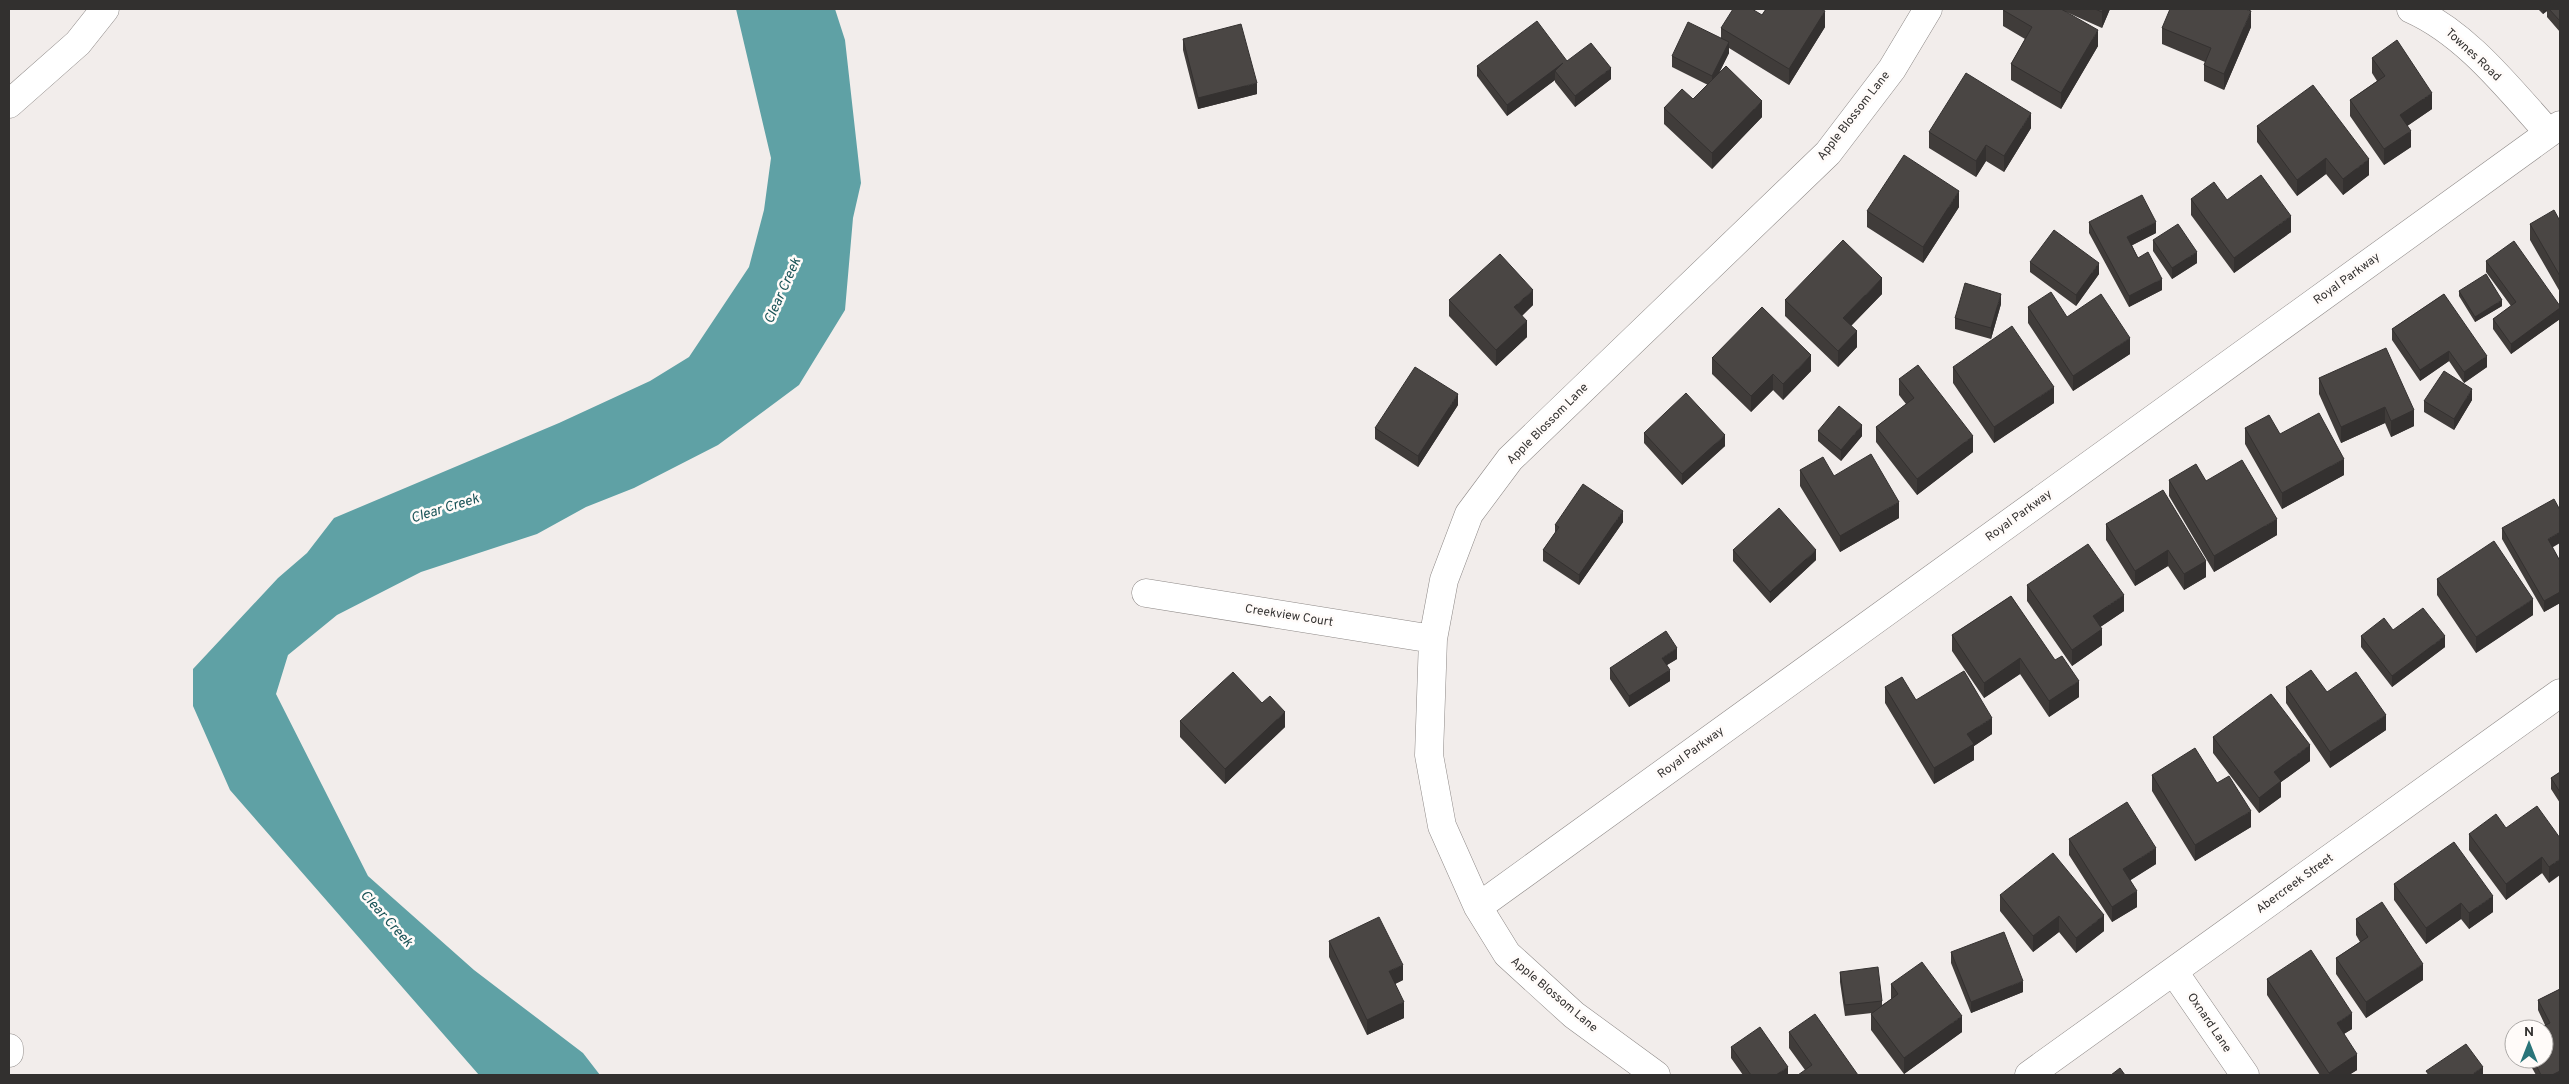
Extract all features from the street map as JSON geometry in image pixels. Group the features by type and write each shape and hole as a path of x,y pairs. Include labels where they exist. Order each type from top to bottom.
{"street":[{"path":"9,104 78,44 105,9"},
{"name":"Apple Blossom Lane","path":"1656,1075 1574,1015 1506,954 1478,907 1442,826 1429,755 1433,639 1444,580 1469,514 1510,459 1828,153 1892,69 1928,9"},
{"name":"Townes Road","path":"2410,9 2432,18 2554,129"},
{"name":"Royal Parkway","path":"1478,907 2554,129"},
{"name":"Creekview Court","path":"1146,593 1433,639"},
{"name":"Abercreek Street","path":"2029,1075 2560,693"},
{"name":"Oxnard Lane","path":"2174,972 2245,1075"},
{"path":"9,1048 9,1053"}],"water":[{"name":"Clear Creek","path":"736,9 835,9 845,40 861,183 853,218 845,310 799,385 718,445 634,488 586,507 537,534 421,572 337,615 288,655 276,694 368,876 474,970 583,1053 600,1075 479,1075 230,790 193,706 193,669 278,578 307,553 334,518 559,423 650,381 689,357 749,267 764,210 771,158"}],"building":[{"path":"1733,9 1752,9 1762,15 1766,9 1821,9 1825,11 1789,69 1721,28"},
{"path":"2004,9 2061,9 2098,30 2061,93 2011,64 2032,27"},
{"path":"2170,9 2245,9 2251,11 2224,74 2204,65 2211,48 2162,28"},
{"path":"2549,9 2560,9 2560,21"},
{"path":"1537,21 1567,61 1591,43 1611,68 1575,96 1555,71 1563,63 1507,105 1477,66"},
{"path":"1688,22 1729,42 1712,76 1672,56"},
{"path":"1241,24 1257,83 1198,98 1183,39"},
{"path":"2397,40 2432,93 2400,115 2411,131 2384,149 2350,100 2385,76 2372,58"},
{"path":"1726,66 1762,101 1712,153 1664,108 1682,89 1693,99"},
{"path":"1966,73 2031,113 2004,156 1986,145 1976,161 1929,132"},
{"path":"2313,85 2369,159 2343,179 2326,158 2297,180 2257,126"},
{"path":"1904,155 1959,191 1923,247 1867,211"},
{"path":"2261,175 2291,216 2234,258 2191,199 2214,182 2227,200"},
{"path":"2142,195 2156,222 2127,237 2138,258 2148,252 2162,279 2129,296 2089,222"},
{"path":"2554,210 2560,221 2560,276 2530,224"},
{"path":"2178,224 2197,252 2172,268 2153,240"},
{"path":"2054,230 2099,263 2076,295 2030,262"},
{"path":"1843,240 1882,278 1843,318 1857,331 1838,351 1785,300"},
{"path":"2514,241 2560,308 2511,344 2493,319 2516,302 2486,261"},
{"path":"1500,254 1533,290 1514,307 1527,321 1496,350 1449,300"},
{"path":"2486,274 2502,300 2475,317 2459,291"},
{"path":"1965,283 2001,294 1991,328 1955,318"},
{"path":"2051,292 2067,317 2101,294 2130,338 2073,376 2028,307"},
{"path":"2444,294 2487,356 2464,372 2449,351 2420,370 2392,329"},
{"path":"1762,307 1811,355 1783,384 1773,374 1751,396 1712,358"},
{"path":"2012,326 2054,387 1994,427 1953,367"},
{"path":"2386,348 2414,410 2391,421 2385,407 2341,427 2319,378"},
{"path":"1918,365 1973,436 1917,479 1876,427 1914,398 1899,379"},
{"path":"1415,367 1458,394 1418,456 1375,428"},
{"path":"2444,371 2472,389 2454,419 2424,401"},
{"path":"1686,393 1725,435 1682,474 1644,433"},
{"path":"1839,406 1862,425 1841,450 1818,431"},
{"path":"2319,413 2344,459 2282,493 2245,428 2269,415 2280,434"},
{"path":"1871,454 1899,502 1840,536 1800,470 1823,457 1834,476"},
{"path":"2242,460 2277,519 2214,556 2169,480 2196,464 2206,481"},
{"path":"1583,484 1623,511 1579,575 1543,550 1559,527 1555,525"},
{"path":"2163,490 2206,561 2184,574 2168,550 2135,571 2106,524"},
{"path":"2554,499 2560,510 2560,532 2548,539 2560,561 2560,592 2544,601 2502,528"},
{"path":"1779,508 1816,550 1770,592 1733,550"},
{"path":"2494,541 2533,599 2476,637 2437,579"},
{"path":"2088,544 2124,595 2093,616 2102,629 2072,650 2027,585"},
{"path":"2011,596 2055,660 2062,656 2079,681 2049,701 2020,658 1984,683 1952,635"},
{"path":"2423,608 2445,636 2392,676 2361,636 2384,618 2393,630"},
{"path":"1666,631 1677,648 1662,658 1670,670 1629,696 1610,668"},
{"path":"2311,670 2327,692 2356,672 2386,715 2330,752 2286,687"},
{"path":"1964,671 1992,718 1967,734 1974,744 1934,768 1885,687 1902,677 1916,700"},
{"path":"1233,672 1262,703 1270,696 1285,712 1225,769 1180,721"},
{"path":"2271,694 2310,745 2274,772 2281,781 2259,798 2213,737"},
{"path":"2195,748 2217,783 2229,776 2251,811 2195,845 2152,775"},
{"path":"2560,772 2560,792 2551,778"},
{"path":"2127,802 2156,848 2123,869 2137,891 2112,907 2069,839"},
{"path":"2537,806 2560,838 2560,859 2549,867 2542,857 2506,884 2469,834 2496,814 2506,828"},
{"path":"2454,842 2493,896 2469,913 2461,903 2426,928 2394,884"},
{"path":"2053,853 2104,915 2076,938 2059,916 2033,936 2000,895"},
{"path":"2382,902 2423,964 2366,1002 2336,958 2368,937 2356,919"},
{"path":"1379,917 1403,965 1389,971 1404,1002 1367,1020 1329,941"},
{"path":"2004,932 2023,981 1971,1002 1951,952"},
{"path":"2311,950 2352,1013 2337,1023 2357,1054 2329,1073 2267,979"},
{"path":"1922,962 1962,1016 1904,1058 1871,1014 1898,994 1891,984"},
{"path":"1878,967 1882,1001 1845,1005 1840,972"},
{"path":"2560,989 2560,1071 2552,1075 2541,1075 2538,1069 2554,1069 2554,1019 2548,1019 2538,1000"},
{"path":"1815,1014 1858,1075 1798,1075 1812,1065 1789,1032"},
{"path":"1760,1027 1788,1067 1776,1075 1751,1075 1731,1047"},
{"path":"2466,1044 2483,1067 2474,1073 2475,1075 2429,1075 2426,1071"},
{"path":"2120,1068 2125,1075 2111,1075"}]}
